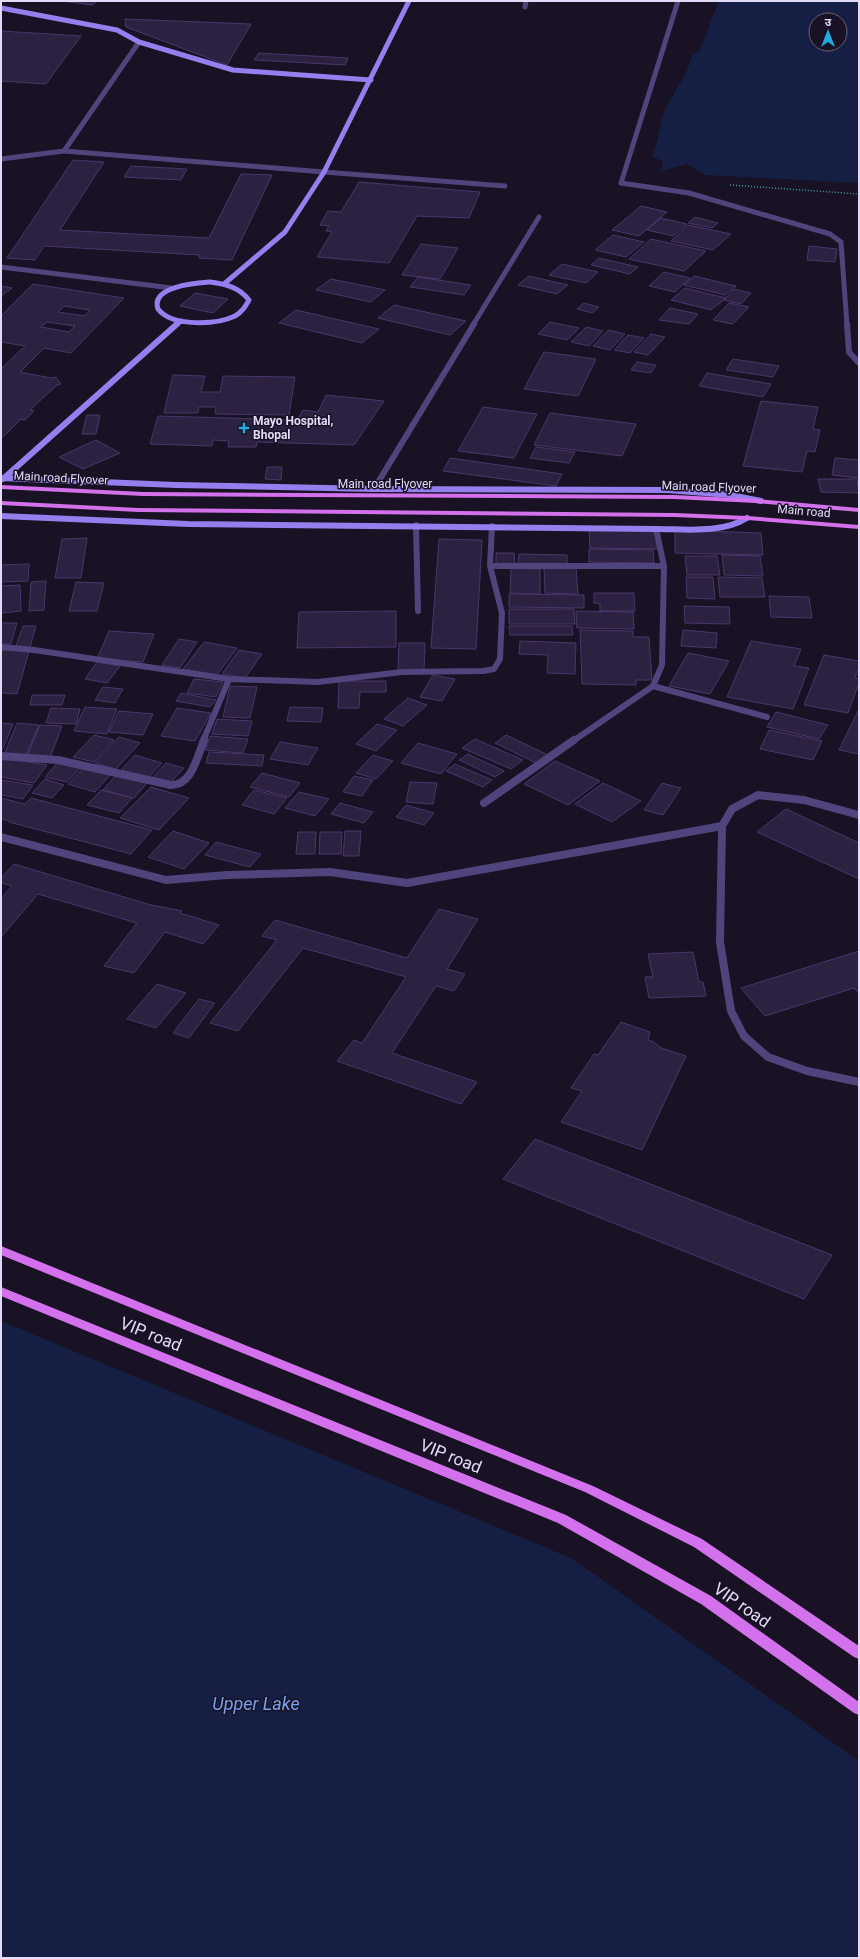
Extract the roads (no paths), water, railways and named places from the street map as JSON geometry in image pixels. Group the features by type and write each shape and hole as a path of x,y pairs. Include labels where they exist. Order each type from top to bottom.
{"main road":[{"name":"Main road Flyover","path":"1,487 143,494 674,497 768,502"},
{"name":"Main road","path":"768,502 859,510"},
{"name":"Main road Flyover","path":"1,503 138,510 675,515 747,518"},
{"name":"Main road","path":"747,518 859,528"},
{"name":"VIP road","path":"1,1250 589,1489 698,1543 859,1653"},
{"name":"VIP road","path":"1,1291 562,1519 706,1600 859,1709"}],"street":[{"path":"224,284 285,232 324,172 409,1"},
{"path":"525,7 526,1"},
{"path":"678,1 621,183 688,193 830,234 841,242 848,352 859,363"},
{"path":"1,8 117,30 139,42 233,70 371,80"},
{"path":"64,151 139,42"},
{"path":"1,159 64,151 505,186"},
{"path":"374,489 539,217"},
{"path":"1,267 172,288 197,282 224,284 236,287 246,293 249,300 248,307 240,313 214,322 182,321 161,312 156,306 157,300 172,288"},
{"path":"2,479 182,321"},
{"path":"2,479 176,485 374,489 667,490 730,495 768,502"},
{"path":"1,516 188,524 416,525 656,529 720,528 739,523 747,518"},
{"path":"416,525 418,611"},
{"path":"1,647 34,650 229,679 318,682 402,672 494,669 500,659 502,613 490,566 492,526"},
{"path":"484,803 653,686 662,664 664,566 656,529"},
{"path":"490,566 664,566"},
{"path":"1,756 58,760 172,785 178,785 188,778 229,679"},
{"path":"653,686 766,716"},
{"path":"859,816 804,800 758,795 732,808 722,826 720,942 731,1011 744,1036 768,1057 808,1072 859,1082"},
{"path":"1,837 166,880 227,875 330,872 407,883 722,826"}],"water":[{"path":"719,1 859,1 859,183 705,175 687,164 661,171 663,161 653,157 665,109 686,73 693,54 699,52"},
{"name":"Upper Lake","path":"1,1321 571,1558 859,1761 859,1958 1,1958"}],"place":[{"name":"Mayo Hospital, Bhopal","path":"244,428"}]}
